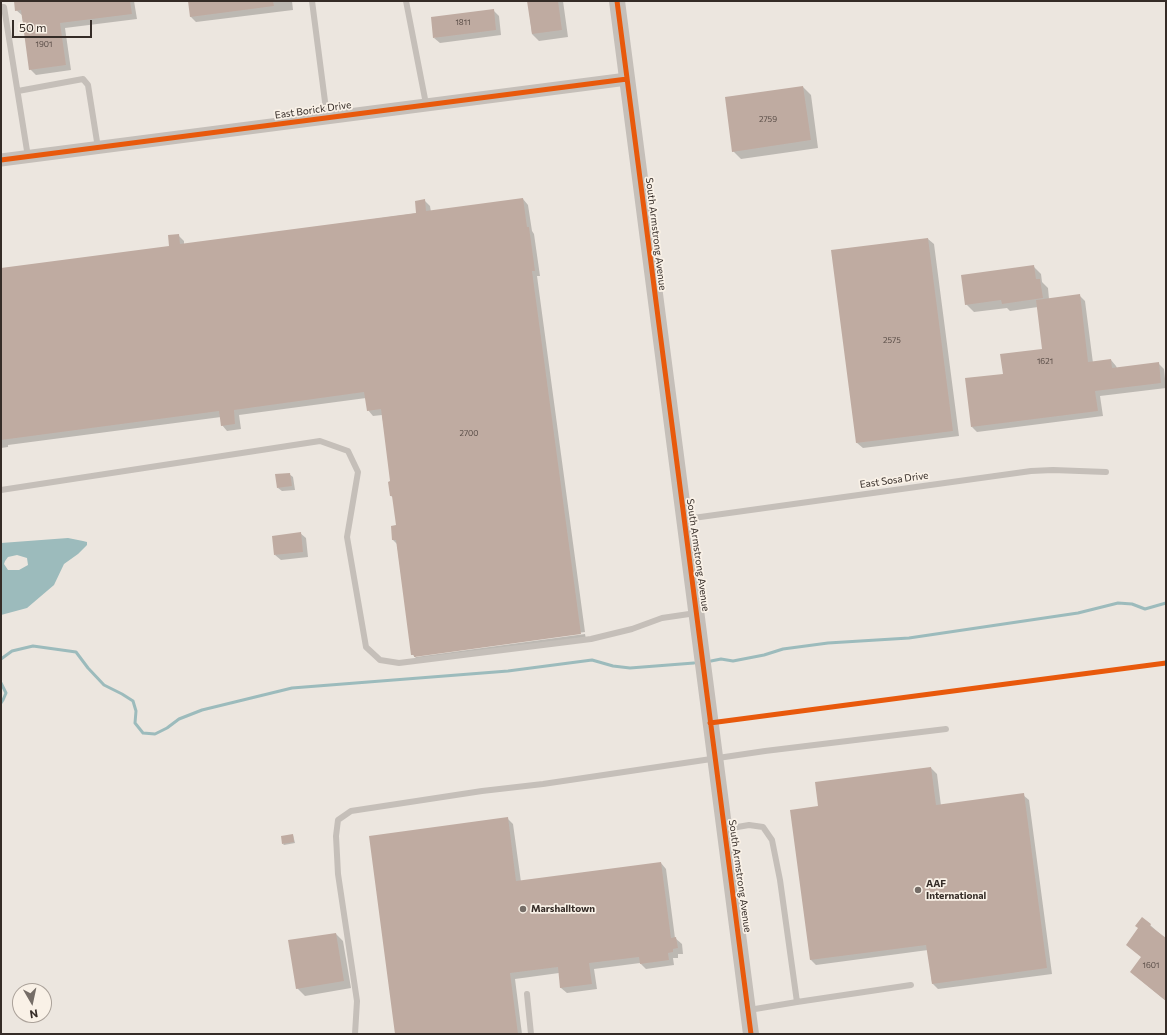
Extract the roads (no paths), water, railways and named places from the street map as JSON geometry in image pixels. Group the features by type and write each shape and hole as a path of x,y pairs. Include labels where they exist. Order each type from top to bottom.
{"street":[{"name":"South Armstrong Avenue","path":"617,1 751,1034"},
{"name":"East Borick Drive","path":"1,160 627,79"}],"lane":[{"path":"312,1 327,117"},
{"path":"406,1 426,104"},
{"path":"1,7 4,7 28,157"},
{"path":"18,91 84,79 88,85 98,148"},
{"path":"1,490 320,441 348,451 358,472 347,537 366,647 380,660 399,664 591,639 632,629 662,618 696,613"},
{"name":"East Sosa Drive","path":"684,519 1031,471 1053,470 1106,472"},
{"path":"355,1034 357,1001 338,874 336,836 338,820 351,811 715,758 946,729"},
{"path":"724,830 749,825 763,827 772,840 780,880 797,1002"},
{"path":"748,1010 911,985"},
{"path":"527,994 531,1034"}],"water":[{"path":"68,538 87,542 87,545 78,554 64,564 54,585 27,608 1,615 1,543","holes":["17,555 27,558 28,565 19,570 8,570 4,564 8,557"]}],"waterway":[{"path":"711,661 721,659 733,661 764,655 783,649 828,643 909,638 1078,613 1118,603 1132,604 1145,609 1166,603"},
{"path":"1,659 12,651 33,646 76,652 88,668 104,685 133,701 136,711 135,723 143,733 155,734 167,728 179,719 202,710 292,688 508,671 592,660 613,666 630,668 694,663"},
{"path":"1,683 6,693 1,703"}],"place":[{"name":"AAF International","path":"918,890"},
{"name":"Marshalltown","path":"523,909"}]}
